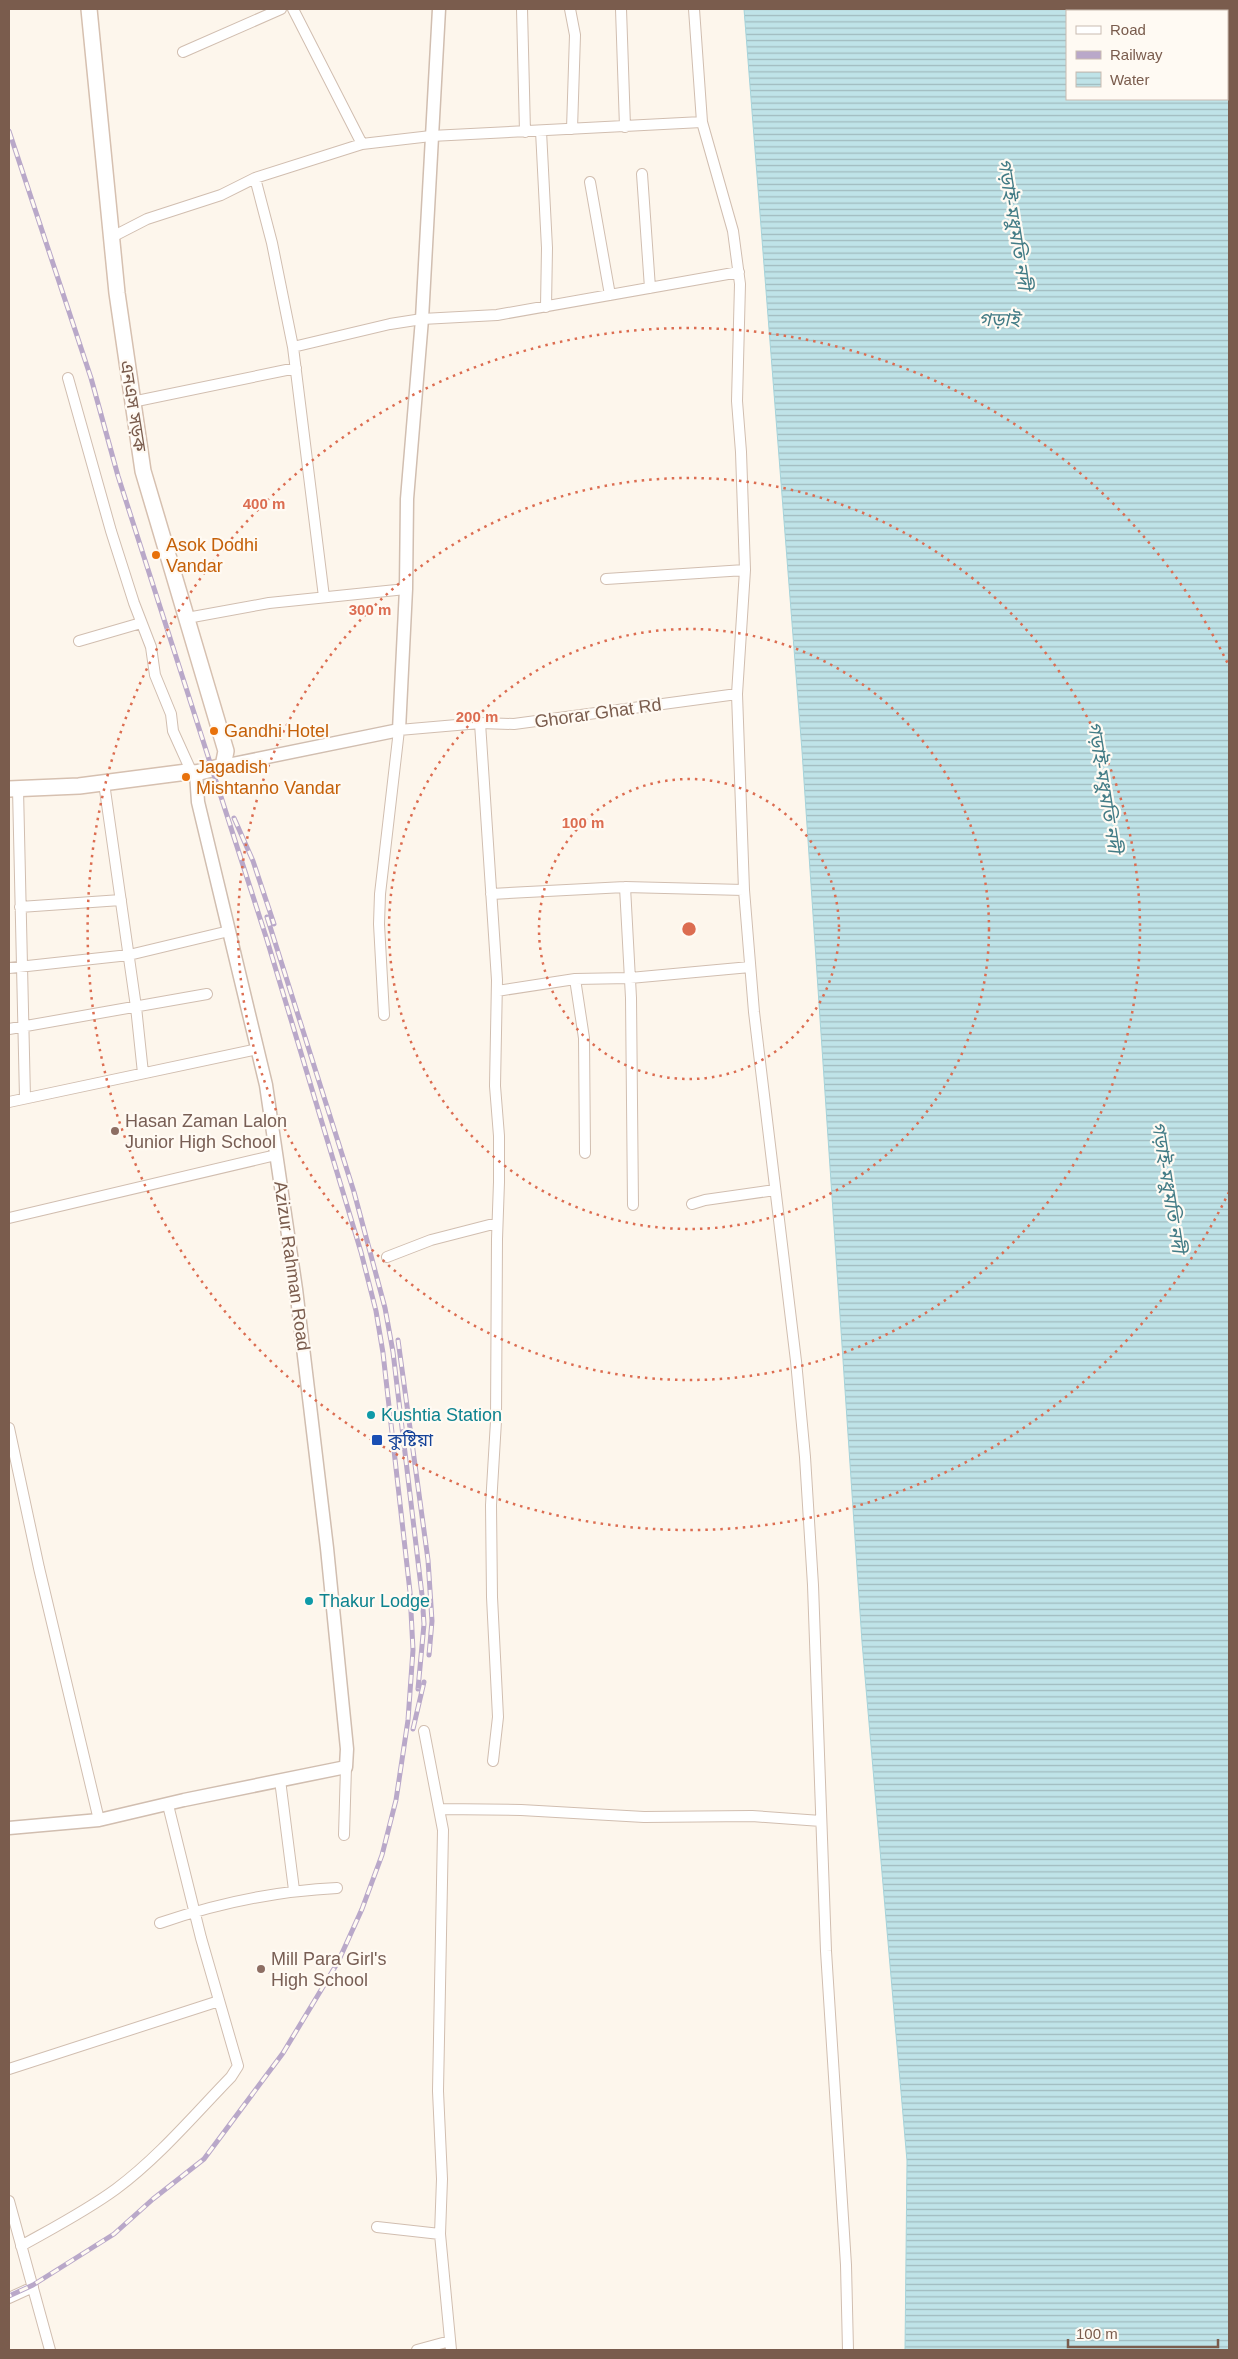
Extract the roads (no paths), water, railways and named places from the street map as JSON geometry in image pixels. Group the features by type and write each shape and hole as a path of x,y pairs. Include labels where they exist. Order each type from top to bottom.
{"main road":[{"name":"এনএস সড়ক","path":"89,9 112,237 132,402 143,471 226,751 222,766"},
{"path":"13,789 104,783 194,773 222,766"}],"street":[{"path":"183,52 281,9"},
{"path":"293,9 362,144"},
{"path":"384,1015 379,924 380,894 399,730 406,589 408,499 422,319 439,9"},
{"path":"522,9 525,132"},
{"path":"570,9 575,35 572,129"},
{"path":"621,9 625,127"},
{"path":"694,9 702,122 733,231 740,284 737,401 741,452 745,570 737,694 744,890 750,967 774,1190 796,1361 805,1457 813,1585 826,1951 846,2265 848,2350"},
{"path":"112,237 147,220 221,195 255,178 362,144 431,136 702,122"},
{"path":"541,131 547,248 546,307"},
{"path":"642,174 650,288"},
{"path":"255,178 272,244 293,347 324,598"},
{"path":"590,182 610,295"},
{"path":"293,347 390,324 422,319 497,316 739,272"},
{"path":"132,402 296,368"},
{"path":"68,378 111,531 150,647 155,675 171,714 173,731 194,773"},
{"path":"606,579 745,570"},
{"path":"187,618 269,603 406,589"},
{"path":"79,641 141,623"},
{"name":"Ghorar Ghat Rd","path":"399,730 480,723 514,724 737,694"},
{"path":"480,723 497,991 495,1086 499,1136 496,1421 492,1542 492,1597 498,1717 493,1761"},
{"path":"222,766 399,730"},
{"name":"Azizur Rahman Road","path":"194,773 198,802 266,1085 296,1289 327,1548 347,1748 346,1766"},
{"path":"104,783 136,1007 143,1073"},
{"path":"13,789 20,907 20,966 25,1098"},
{"path":"491,894 625,887 744,890"},
{"path":"625,887 630,978 633,1205"},
{"path":"20,907 121,900"},
{"path":"9,968 129,956 229,931"},
{"path":"497,991 575,979 630,978 750,967"},
{"path":"575,979 584,1038 585,1153"},
{"path":"9,1029 207,994"},
{"path":"9,1102 258,1049"},
{"path":"9,1218 276,1155"},
{"path":"692,1204 705,1200 774,1190"},
{"path":"387,1256 431,1240 497,1223"},
{"path":"9,1428 99,1820"},
{"path":"417,2350 450,2346 440,2234 442,2179 438,2090 443,1830 424,1731"},
{"path":"9,1828 99,1820 346,1766 344,1835"},
{"path":"280,1780 294,1890"},
{"path":"21,2246 77,2215 116,2188 152,2159 236,2071 238,2066 219,2001 168,1804"},
{"path":"440,1809 521,1810 654,1818 752,1816 821,1821"},
{"path":"160,1923 195,1911 246,1898 294,1890 337,1888"},
{"path":"9,2069 219,2001"},
{"path":"9,2201 33,2287 47,2349"},
{"path":"377,2227 440,2234"},
{"path":"9,2298 33,2287"}],"water":[{"name":"গড়াই","path":"744,9 1229,9 1229,2350 905,2350 907,2161 862,1642 802,751"}],"railway":[{"path":"9,131 91,378 118,476 267,940 361,1252 376,1311 383,1353 410,1592 413,1650 408,1720 396,1800 382,1855 362,1909 338,1962 283,2053 204,2159 153,2199 114,2234 33,2285 9,2296"},
{"path":"234,818 253,861 274,924"},
{"path":"267,917 354,1192 385,1308 393,1352 422,1595 424,1624 418,1689"},
{"path":"398,1340 428,1560 432,1621 429,1655"},
{"path":"413,1729 424,1682"}],"place":[{"name":"Asok Dodhi Vandar","path":"156,555"},
{"name":"Gandhi Hotel","path":"214,731"},
{"name":"Jagadish Mishtanno Vandar","path":"186,777"},
{"name":"Hasan Zaman Lalon Junior High School","path":"115,1131"},
{"name":"Kushtia Station","path":"371,1415"},
{"name":"কুষ্টিয়া","path":"377,1440"},
{"name":"Thakur Lodge","path":"309,1601"},
{"name":"Mill Para Girl's High School","path":"261,1969"}],"water label":[{"name":"গড়াই-মধুমতি নদী","path":"1015,224"},
{"name":"গড়াই-মধুমতি নদী","path":"1105,787"},
{"name":"গড়াই-মধুমতি নদী","path":"1169,1187"}]}
